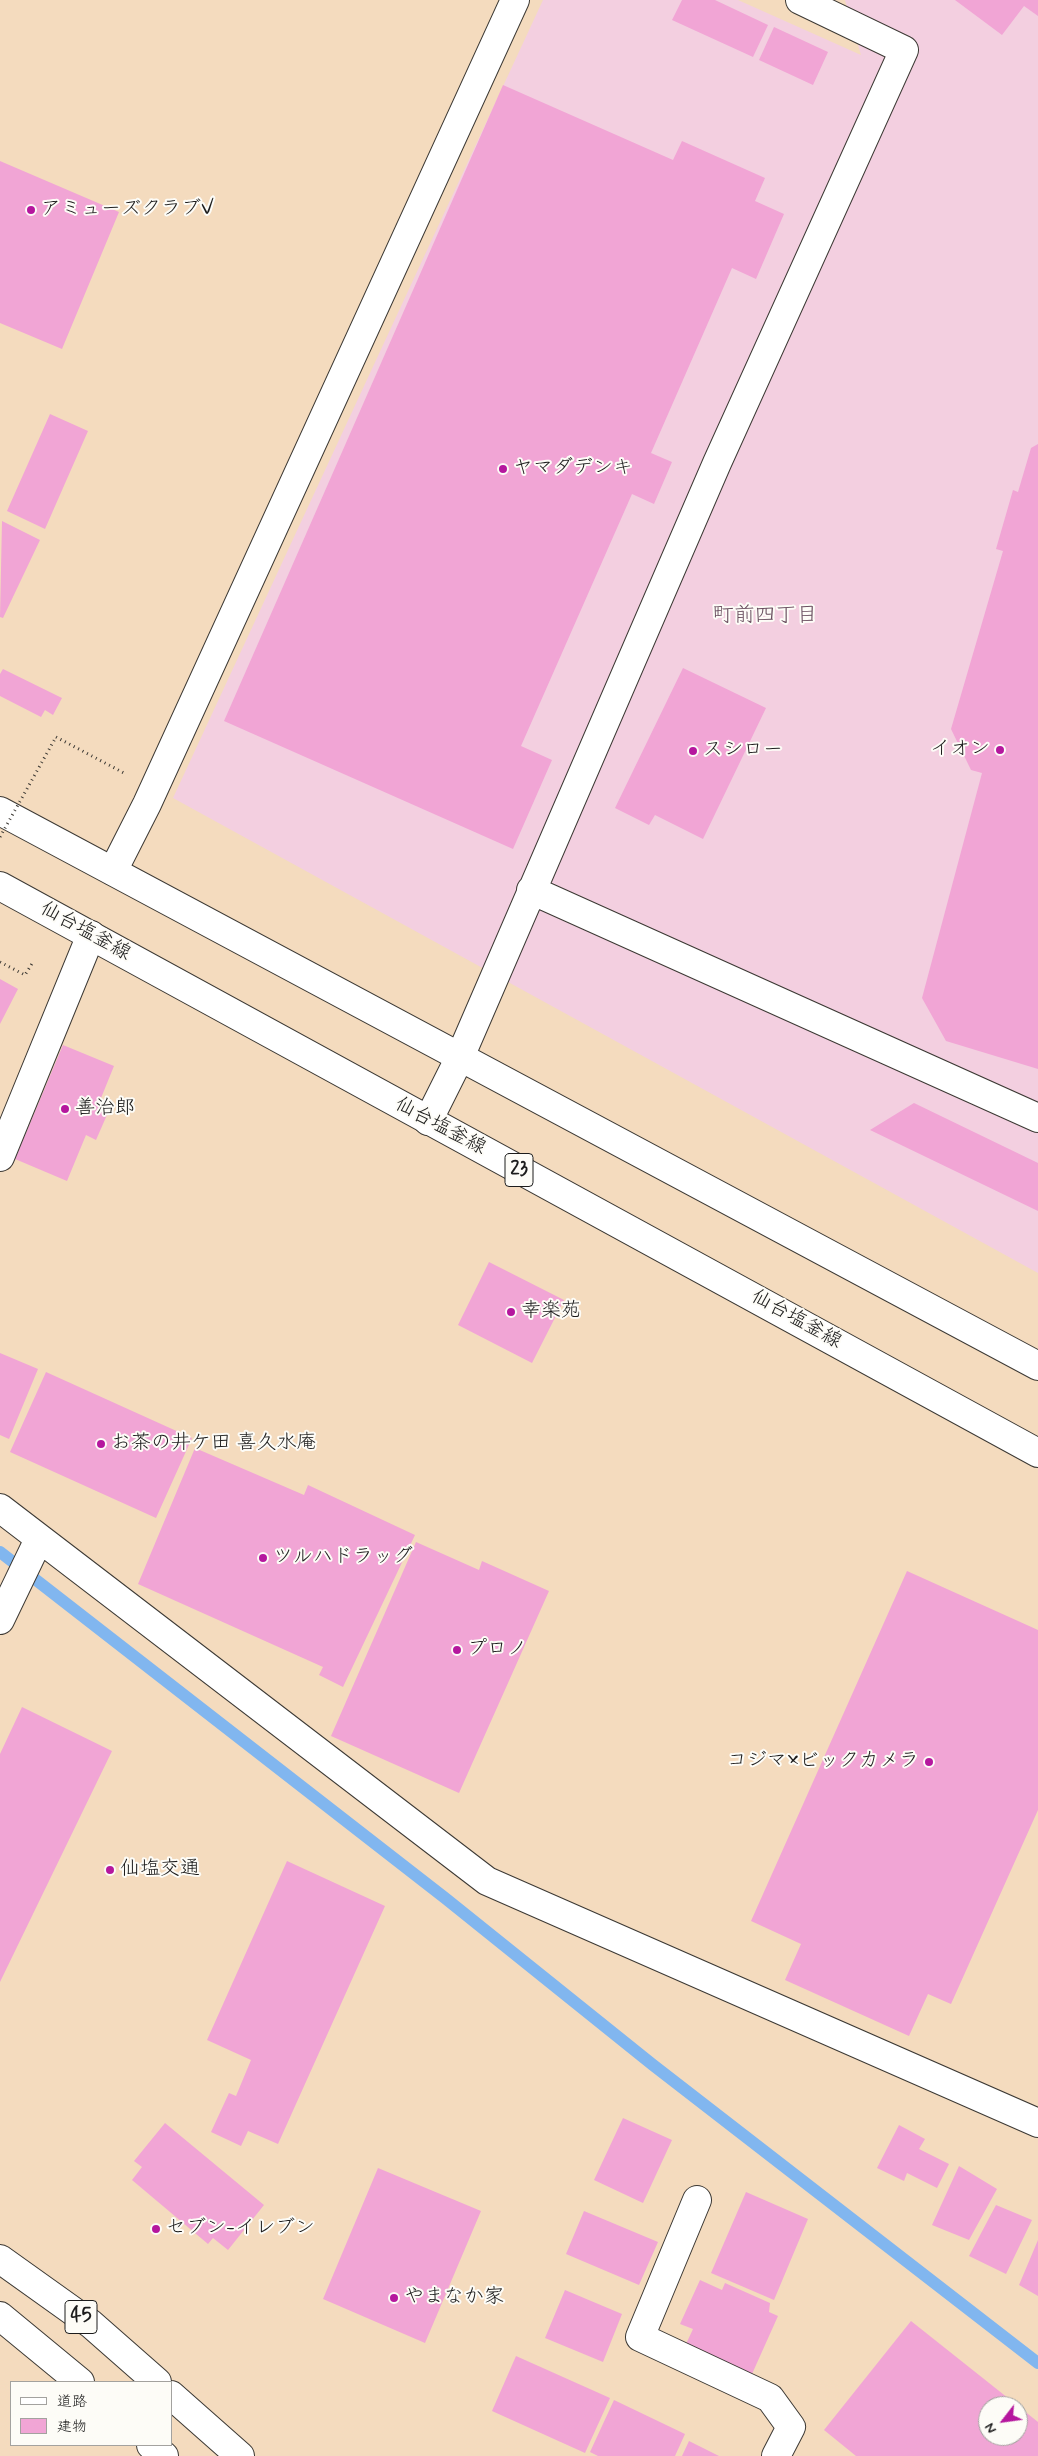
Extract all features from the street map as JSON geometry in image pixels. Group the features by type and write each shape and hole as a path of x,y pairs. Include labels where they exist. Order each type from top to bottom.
{"main road":[{"path":"113,872 147,804 515,0"},
{"path":"428,1121 460,1057 718,463 904,50 800,0"},
{"path":"0,811 1038,1366"},
{"name":"仙台塩釜線","path":"0,886 1038,1453"},
{"path":"531,890 1038,1118"},
{"path":"0,1157 92,935"},
{"path":"0,1508 36,1547 487,1882 1038,2123"},
{"path":"0,1620 36,1547"},
{"path":"696,2200 640,2337 770,2398 791,2427 776,2456"},
{"name":"45","path":"0,2259 91,2324 156,2381"},
{"name":"45","path":"0,2316 79,2381"},
{"path":"172,2396 240,2456"},
{"path":"152,2446 164,2456"}],"path":[{"path":"0,837 56,737 119,769"},
{"path":"0,962 25,975 33,962"}],"shaded area":[{"path":"543,0 738,0 861,55 845,0 1038,0 1038,1273 173,798"}],"building":[{"path":"682,0 715,0 768,25 753,57 672,20"},
{"path":"955,0 1038,0 1038,16 1024,6 1002,35"},
{"path":"774,27 828,52 813,85 759,60"},
{"path":"503,85 673,160 682,141 765,178 755,201 784,214 756,279 732,268 651,453 672,462 654,504 632,494 521,746 552,760 513,849 224,721"},
{"path":"0,161 119,212 62,349 0,323"},
{"path":"50,414 88,431 45,529 7,511"},
{"name":"イオン","path":"1038,444 1038,1069 946,1041 922,998 982,773 971,770 951,729 1003,551 996,549 1013,490 1018,492 1031,448"},
{"path":"2,521 40,540 3,618 0,617"},
{"path":"683,668 766,708 703,839 655,815 649,825 615,808"},
{"path":"3,669 62,698 53,715 45,710 41,717 0,696 0,674"},
{"path":"0,979 18,989 0,1024"},
{"path":"63,1045 114,1066 99,1103 110,1108 96,1140 86,1135 67,1181 15,1159"},
{"path":"914,1103 1038,1163 1038,1211 870,1130"},
{"path":"489,1262 564,1300 532,1363 458,1325"},
{"path":"0,1353 38,1369 9,1439 0,1435"},
{"path":"46,1372 192,1438 156,1518 10,1452"},
{"path":"195,1448 304,1495 308,1485 415,1535 343,1687 319,1675 323,1667 138,1584"},
{"path":"416,1542 479,1570 482,1561 549,1591 459,1793 331,1736"},
{"path":"907,1571 1038,1630 1038,1810 951,2004 928,1994 909,2036 785,1980 801,1944 751,1921"},
{"path":"22,1707 112,1751 0,1982 0,1754"},
{"path":"287,1861 385,1906 278,2144 248,2131 241,2146 211,2132 229,2093 236,2096 251,2060 207,2040"},
{"path":"623,2118 672,2140 643,2203 594,2180"},
{"path":"165,2123 264,2205 228,2250 213,2238 208,2244 132,2180 142,2167 134,2161"},
{"path":"899,2125 925,2139 919,2149 949,2164 937,2188 907,2173 904,2181 877,2168"},
{"path":"959,2166 997,2189 969,2240 932,2225"},
{"path":"378,2168 481,2211 425,2343 323,2299"},
{"path":"746,2192 808,2219 774,2300 711,2273"},
{"path":"996,2205 1032,2220 1006,2274 969,2256"},
{"path":"584,2211 658,2242 639,2285 566,2254"},
{"path":"1038,2240 1038,2296 1019,2285"},
{"path":"700,2280 722,2290 725,2283 770,2303 769,2312 778,2316 752,2374 686,2344 693,2329 680,2324"},
{"path":"565,2290 622,2314 603,2362 545,2338"},
{"path":"911,2321 1005,2396 978,2396 978,2446 1028,2446 1028,2414 1038,2422 1038,2456 856,2456 824,2430"},
{"path":"516,2356 610,2398 585,2453 492,2411"},
{"path":"614,2400 685,2434 675,2456 598,2456 590,2452"},
{"path":"689,2441 719,2456 682,2456"}],"waterway":[{"path":"0,1552 445,1898 653,2065 1038,2363"}],"place":[{"name":"アミューズクラブV","path":"31,210"},
{"name":"ヤマダデンキ","path":"503,469"},
{"name":"イオン","path":"1000,750"},
{"name":"スシロー","path":"693,751"},
{"name":"善治郎","path":"65,1109"},
{"name":"幸楽苑","path":"511,1312"},
{"name":"お茶の井ケ田 喜久水庵","path":"101,1444"},
{"name":"ツルハドラッグ","path":"263,1558"},
{"name":"プロノ","path":"457,1650"},
{"name":"コジマ×ビックカメラ","path":"929,1762"},
{"name":"仙塩交通","path":"110,1870"},
{"name":"セブン-イレブン","path":"156,2229"},
{"name":"やまなか家","path":"394,2298"}],"district":[{"name":"町前四丁目","path":"765,617"}]}
